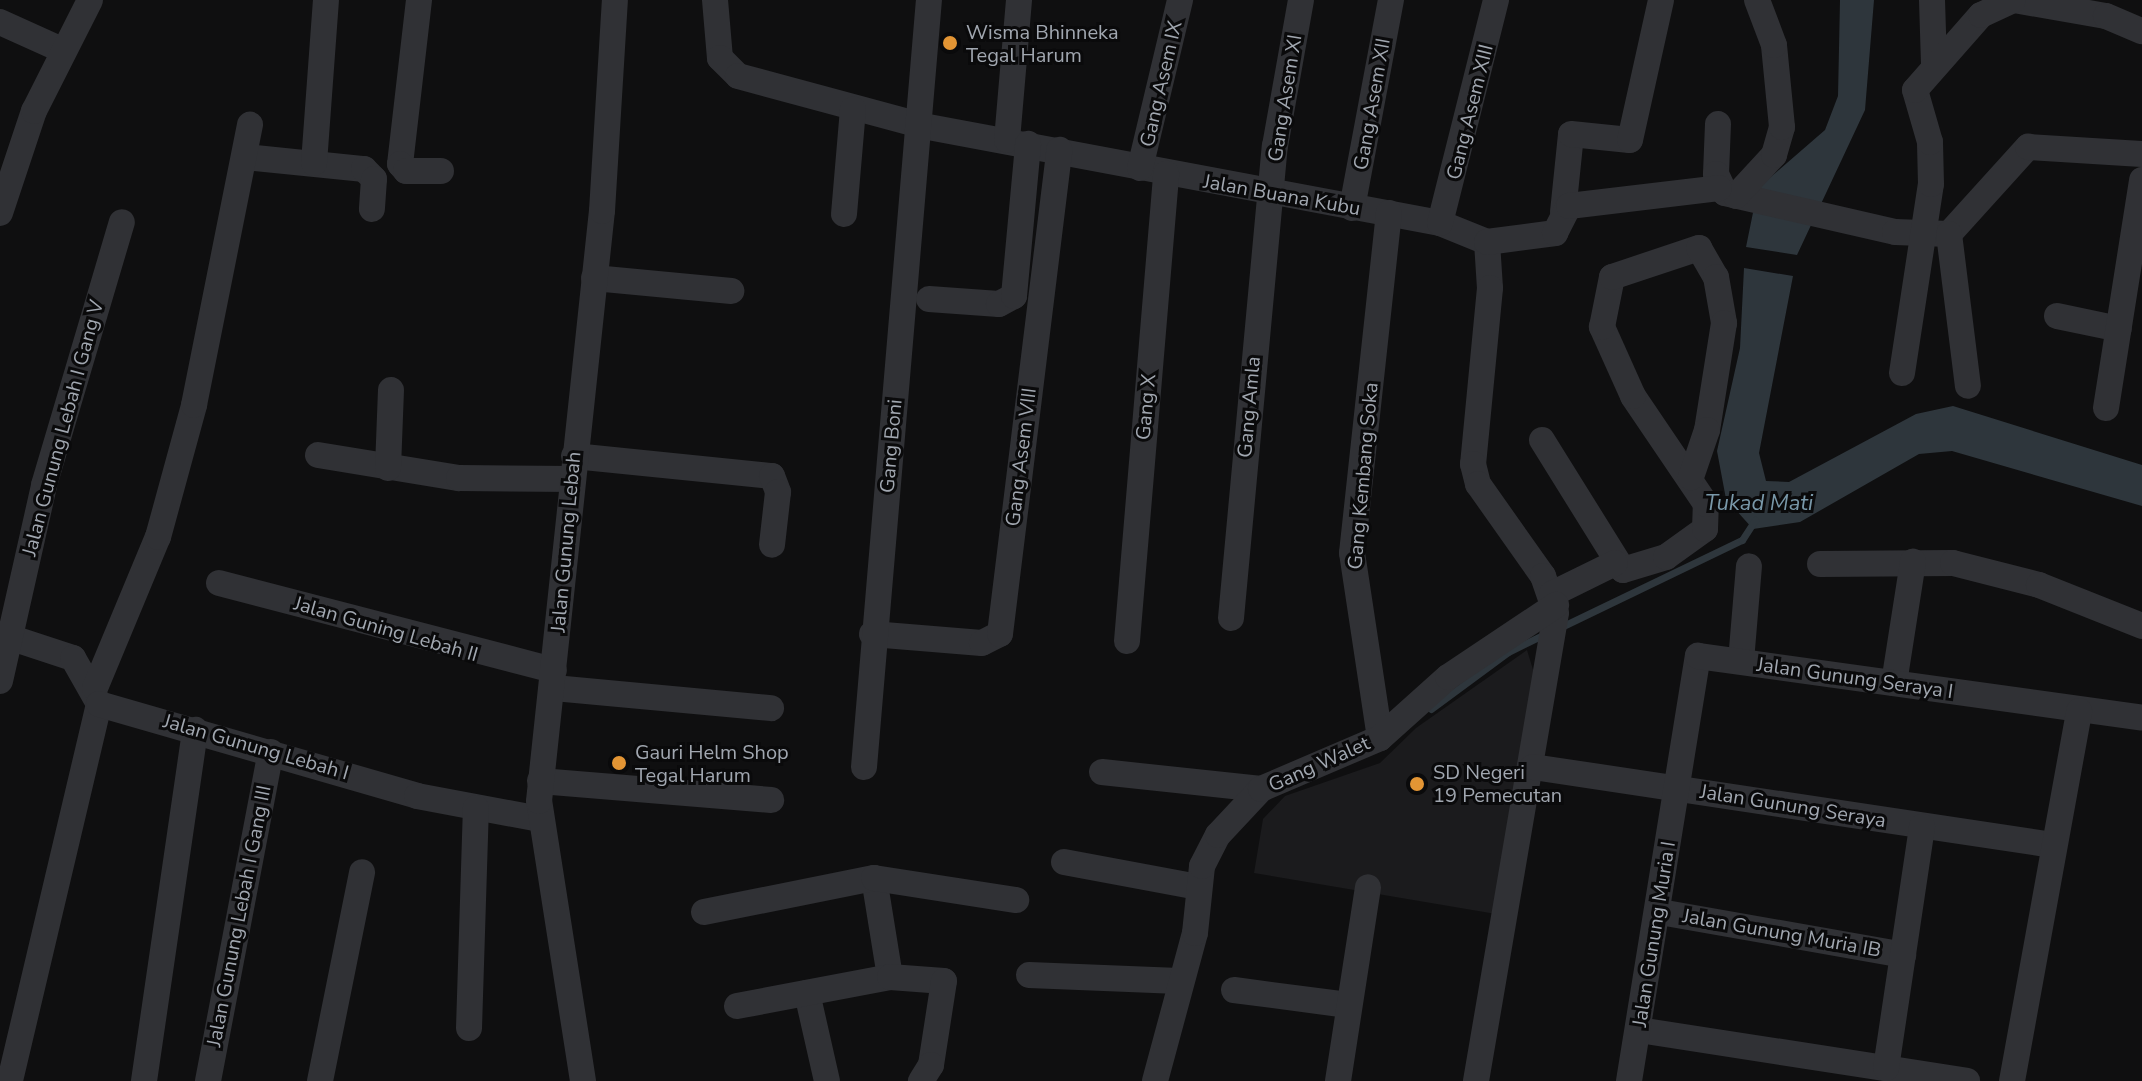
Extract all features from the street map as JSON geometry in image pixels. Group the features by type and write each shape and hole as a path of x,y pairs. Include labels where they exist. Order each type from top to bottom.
{"street":[{"path":"0,213 7,162 90,0"},
{"path":"314,163 326,0"},
{"path":"419,0 400,164 406,171 441,171"},
{"name":"Jalan Gunung Lebah","path":"583,1081 540,819 540,781 554,679 594,278 615,0"},
{"name":"Jalan Buana Kubu","path":"715,0 718,49 728,69 853,109 923,126 1059,150 1272,196 1440,223 1487,242"},
{"name":"Gang Boni","path":"864,767 872,634 923,126 929,0"},
{"path":"929,299 999,304 1014,296 1019,0"},
{"name":"Gang Asem IX","path":"1140,168 1180,0"},
{"name":"Gang Asem XI","path":"1272,196 1301,0"},
{"name":"Gang Asem XII","path":"1352,208 1391,0"},
{"name":"Gang Asem XIII","path":"1440,223 1496,0"},
{"path":"1476,1081 1533,767 1554,617 1473,464 1490,288 1487,242 1555,233 1563,212 1571,134 1630,140 1661,0"},
{"path":"1734,194 1774,155 1782,127 1774,45 1757,0"},
{"path":"1932,0 1934,63"},
{"path":"1968,386 1937,234 1930,142 1915,90 1934,63 1981,15 2014,0 2108,8 2142,31"},
{"path":"0,22 62,50"},
{"path":"844,214 853,109"},
{"path":"1718,124 1734,194"},
{"path":"10,1081 97,696 158,537 203,369 250,125"},
{"path":"1902,373 1937,234 2028,147 2142,154"},
{"name":"Gang Asem VIII","path":"872,634 982,643 1000,634 1059,150"},
{"path":"245,157 314,163 370,173 372,209"},
{"name":"Gang X","path":"1127,641 1166,174"},
{"path":"2106,408 2142,180"},
{"path":"1563,212 1734,194 1819,215 1937,234"},
{"name":"Gang Amla","path":"1231,618 1272,196"},
{"name":"Gang Kembang Soka","path":"1380,738 1352,553 1389,213"},
{"name":"Jalan Gunung Lebah I Gang V","path":"0,681 4,634 122,222"},
{"path":"1542,440 1615,563 1630,570 1666,557 1705,529 1706,504 1691,477 1633,396 1602,327 1612,277 1699,248 1716,277 1724,323 1707,430 1691,477"},
{"path":"594,278 731,291"},
{"path":"2057,316 2119,329"},
{"path":"388,468 391,390"},
{"path":"318,455 459,478 574,467 772,476 778,492 772,545"},
{"path":"1820,564 1913,561 2006,574 2142,626"},
{"path":"1894,683 1913,561"},
{"name":"Gang Walet","path":"1155,1081 1179,981 1195,933 1197,887 1212,843 1261,789 1380,738 1448,677 1554,617 1615,563"},
{"path":"1741,661 1749,566"},
{"name":"Jalan Guning Lebah II","path":"219,583 554,679 771,708"},
{"path":"4,634 73,658 97,696"},
{"name":"Jalan Gunung Seraya I","path":"1678,786 1696,659 1741,661 2142,718"},
{"name":"Jalan Gunung Lebah I","path":"97,696 271,752 476,808 540,819"},
{"path":"2012,1081 2079,711"},
{"path":"144,1081 195,730"},
{"name":"Jalan Gunung Lebah I Gang III","path":"208,1081 271,752"},
{"name":"Jalan Gunung Seraya","path":"1533,767 1678,786 1922,827 2053,845"},
{"path":"1102,772 1261,789"},
{"path":"540,781 771,800"},
{"name":"Jalan Gunung Muria I","path":"1629,1081 1660,912 1678,786"},
{"path":"469,1028 476,808"},
{"path":"1886,1068 1922,827"},
{"path":"1064,862 1197,887"},
{"path":"320,1081 362,872"},
{"path":"704,912 874,878 1016,900"},
{"path":"874,878 890,977"},
{"path":"1338,1081 1368,887"},
{"name":"Jalan Gunung Muria IB","path":"1660,912 1903,955"},
{"path":"1029,975 1179,981"},
{"path":"737,1006 890,977 944,981 931,1065 921,1081"},
{"path":"1234,990 1348,1005"},
{"path":"807,993 827,1081"},
{"path":"1639,1030 1967,1081"}],"shaded area":[{"name":"SD Negeri 19 Pemecutan","path":"1527,650 1534,673 1496,914 1254,873 1263,819 1285,796 1380,763 1416,728"}],"water":[{"path":"1840,0 1874,0 1865,110 1797,255 1746,247 1758,188 1825,130 1838,96"},
{"name":"Tukad Mati","path":"1744,268 1793,276 1759,453 1766,481 1789,482 1916,414 1953,406 2142,465 2142,506 1952,451 1919,454 1800,522 1753,529 1726,499 1717,451 1740,348"}],"waterway":[{"path":"1559,628 1742,540 1755,520"},
{"path":"1431,709 1508,652 1547,633"}],"place":[{"name":"Wisma Bhinneka Tegal Harum","path":"950,43"},
{"name":"Gauri Helm Shop Tegal Harum","path":"619,763"},
{"name":"SD Negeri 19 Pemecutan","path":"1417,784"}]}
